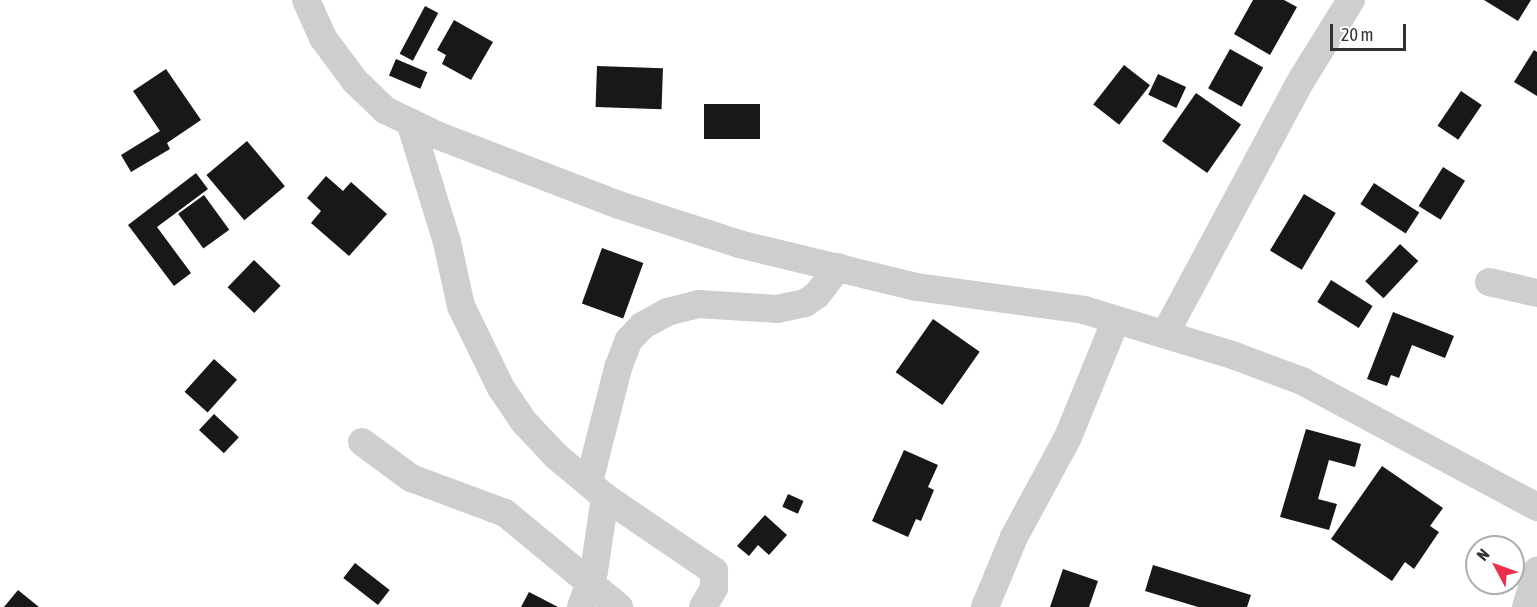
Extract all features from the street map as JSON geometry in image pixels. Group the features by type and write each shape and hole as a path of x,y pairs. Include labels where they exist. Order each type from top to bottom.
{"street":[{"path":"306,0 323,38 355,81 385,110 410,122 620,205 739,244 917,287 1084,310 1165,334 1302,381 1537,507"},
{"path":"1165,334 1302,79 1351,0"},
{"path":"410,122 447,242 461,306 478,345 524,422 556,456 597,489 714,571 714,588 703,607"},
{"path":"585,596 597,489 618,368 629,340 642,326 667,312 698,304 777,309 805,303 817,295 838,267"},
{"path":"1489,282 1537,293"},
{"path":"985,607 1014,537 1068,437 1116,320"},
{"path":"362,442 411,478 505,513 528,529 585,596 618,607"},
{"path":"1526,607 1537,571"}],"building":[{"path":"1253,0 1284,0 1297,7 1270,55 1234,34"},
{"path":"1484,0 1531,0 1518,21"},
{"path":"425,6 438,13 413,61 400,54"},
{"path":"454,20 493,42 471,80 442,64 446,55 437,50"},
{"path":"1230,49 1263,67 1241,107 1208,88"},
{"path":"1534,50 1537,52 1537,96 1514,82"},
{"path":"396,59 427,72 420,89 389,76"},
{"path":"1124,65 1150,85 1119,125 1093,104"},
{"path":"597,66 663,68 662,109 596,107"},
{"path":"166,69 201,120 167,143 170,149 131,172 121,155 160,131 133,91"},
{"path":"1158,74 1186,87 1176,108 1148,95"},
{"path":"1461,91 1482,105 1458,140 1438,126"},
{"path":"1196,93 1241,125 1207,173 1162,141"},
{"path":"704,104 760,104 760,139 704,139"},
{"path":"247,141 285,186 244,220 206,175"},
{"path":"1443,167 1465,181 1441,220 1419,206"},
{"path":"196,173 208,189 157,227 191,273 174,286 128,225"},
{"path":"326,176 343,191 351,182 387,214 349,256 311,223 321,211 307,198"},
{"path":"1374,183 1419,212 1406,233 1360,204"},
{"path":"1304,194 1336,213 1302,270 1270,251"},
{"path":"204,195 229,230 203,249 178,214"},
{"path":"1400,244 1418,261 1384,298 1365,281"},
{"path":"602,248 643,263 623,318 582,303"},
{"path":"254,260 281,286 254,313 228,287"},
{"path":"1331,280 1373,306 1359,328 1317,302"},
{"path":"1393,312 1454,336 1445,358 1412,345 1399,378 1391,375 1387,386 1367,379"},
{"path":"933,319 980,352 942,405 896,372"},
{"path":"214,359 237,380 208,412 185,392"},
{"path":"214,414 239,437 224,453 199,430"},
{"path":"1306,429 1361,444 1355,467 1329,460 1318,499 1337,504 1329,530 1280,517"},
{"path":"904,450 938,465 928,487 934,490 921,521 916,519 908,537 872,521"},
{"path":"1382,466 1443,508 1430,526 1439,532 1414,569 1405,562 1392,581 1331,539"},
{"path":"788,494 804,501 798,514 782,507"},
{"path":"765,515 787,535 769,555 758,545 749,556 737,546"},
{"path":"355,563 390,590 378,605 343,578"},
{"path":"1153,565 1251,595 1247,607 1198,607 1145,591"},
{"path":"1063,569 1098,581 1089,607 1050,607"},
{"path":"18,590 39,607 4,607"},
{"path":"529,592 558,607 521,607"}]}
